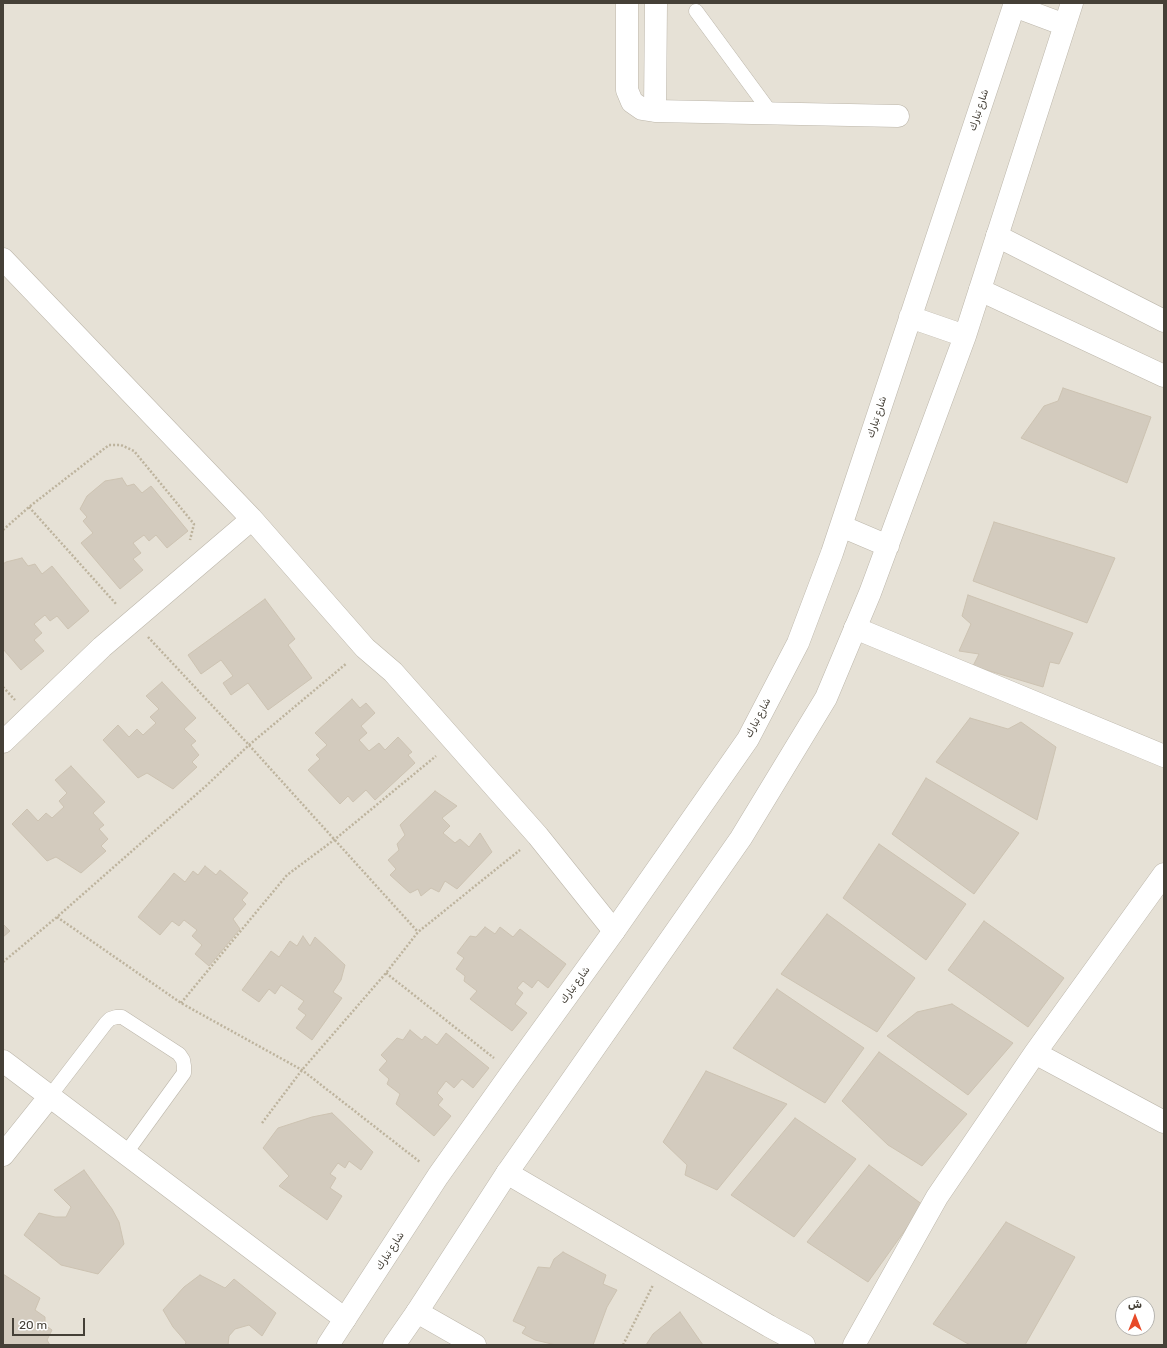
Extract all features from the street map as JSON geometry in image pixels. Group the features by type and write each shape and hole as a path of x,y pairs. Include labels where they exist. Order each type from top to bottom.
{"street":[{"path":"627,3 627,90 632,102 642,109 655,111 898,116"},
{"path":"655,111 656,3"},
{"path":"394,1345 507,1173 741,838 826,698 870,593 965,336 1072,3"},
{"path":"1015,5 1065,25"},
{"name":"شارع تبارك","path":"328,1345 438,1176 614,931 748,739 798,643 841,526 1015,5"},
{"path":"997,236 1164,321"},
{"path":"3,259 252,519 365,648 393,672 538,836 614,931"},
{"path":"980,290 1164,376"},
{"path":"910,317 965,336"},
{"path":"3,742 102,647 252,519"},
{"path":"841,526 888,546"},
{"path":"855,628 1164,756"},
{"path":"854,1345 937,1197 1035,1053 1164,874"},
{"path":"1035,1053 1164,1122"},
{"path":"3,1061 345,1320"},
{"path":"3,1155 50,1096"},
{"path":"507,1173 804,1345"},
{"path":"417,1312 475,1345"}],"lane":[{"path":"696,11 771,113"},
{"path":"50,1096 106,1023 110,1019 116,1017 122,1016 179,1054 183,1060 184,1073 126,1153"}],"path":[{"path":"3,530 109,445 121,445 134,451 194,524 188,547"},
{"path":"30,507 118,606 133,620 249,746 418,932"},
{"path":"3,962 207,785 249,746 365,648"},
{"path":"181,1003 287,875 334,840 454,741"},
{"path":"262,1123 302,1070 386,973 418,932 538,836"},
{"path":"57,916 181,1003 302,1070 438,1176"},
{"path":"386,973 512,1072"},
{"path":"623,1345 664,1265"}],"shaded area":[{"path":"3,3 1164,3 1164,1345 3,1345"}],"building":[{"path":"1063,388 1151,417 1127,483 1021,438 1044,406 1058,401"},
{"path":"122,478 127,486 134,484 142,493 151,486 188,531 167,548 156,535 149,541 144,535 133,543 141,553 133,559 143,570 120,589 81,543 93,533 83,521 87,517 80,509 87,496 105,481"},
{"path":"994,522 1115,558 1087,623 973,581"},
{"path":"22,558 28,566 35,564 42,574 52,566 89,611 68,629 57,616 50,621 45,615 34,624 42,633 34,640 44,651 21,670 3,649 3,564"},
{"path":"968,595 1073,633 1059,664 1050,662 1043,687 973,666 979,654 959,651 971,624 962,616"},
{"path":"265,599 295,639 288,645 312,678 268,710 248,683 231,695 223,683 233,676 221,660 201,674 188,655"},
{"path":"162,682 196,718 184,729 196,741 191,745 199,755 192,762 197,767 173,789 147,773 138,778 103,740 118,725 129,737 137,729 143,735 156,723 150,717 159,709 146,696"},
{"path":"352,699 360,708 366,703 375,713 361,726 367,733 359,740 369,751 379,743 385,750 398,737 412,752 408,755 415,763 375,800 366,790 353,802 348,796 340,804 308,770 320,759 316,755 327,745 315,733"},
{"path":"970,718 1008,729 1021,722 1056,747 1037,820 936,762"},
{"path":"71,766 105,802 93,813 104,825 99,829 108,839 101,846 106,851 81,873 56,857 47,861 12,824 27,809 38,821 46,813 52,818 64,807 59,801 67,793 55,780"},
{"path":"926,778 1019,833 974,894 892,834"},
{"path":"435,791 457,806 442,818 450,826 443,833 455,843 460,839 469,847 480,833 492,852 457,889 445,881 439,892 431,888 421,896 418,889 410,893 390,875 396,869 388,860 399,850 397,844 405,835 400,825"},
{"path":"879,844 966,904 926,960 843,898"},
{"path":"205,866 216,875 220,870 248,893 242,900 246,904 233,919 240,929 209,966 195,954 202,945 192,936 197,930 184,920 179,926 172,921 160,935 138,917 174,873 185,882 193,871 198,875"},
{"path":"827,914 915,978 877,1032 781,974"},
{"path":"984,921 1064,978 1028,1027 948,970"},
{"path":"3,924 10,931 3,937"},
{"path":"485,927 495,934 500,927 513,937 520,929 566,964 548,988 538,980 532,988 523,981 517,988 523,993 515,1004 527,1013 512,1031 470,999 477,991 464,981 465,976 456,969 464,958 457,953 470,936 476,937"},
{"path":"303,936 310,946 315,937 345,965 341,980 333,992 342,998 312,1040 296,1028 306,1015 298,1009 304,1001 281,985 275,994 269,989 259,1002 242,990 271,951 279,957 290,941 297,946"},
{"path":"777,989 864,1048 825,1103 733,1048"},
{"path":"952,1004 1013,1043 968,1095 887,1036 917,1012"},
{"path":"410,1030 422,1040 425,1036 437,1045 446,1033 489,1068 473,1088 462,1079 454,1088 446,1081 437,1093 443,1099 438,1105 451,1116 434,1136 396,1104 400,1094 387,1084 389,1079 379,1070 387,1061 381,1055 397,1038 403,1040"},
{"path":"879,1052 967,1114 922,1166 888,1145 842,1101"},
{"path":"706,1071 787,1104 717,1190 685,1175 687,1165 663,1142"},
{"path":"332,1113 373,1152 361,1170 349,1161 345,1168 338,1163 330,1174 336,1178 330,1188 342,1196 327,1220 279,1186 289,1176 263,1148 278,1128 312,1117"},
{"path":"795,1118 856,1159 794,1237 731,1195"},
{"path":"869,1165 923,1205 868,1282 807,1242"},
{"path":"84,1170 112,1209 119,1222 124,1244 98,1274 61,1265 24,1235 39,1213 55,1217 66,1217 71,1207 54,1190"},
{"path":"1006,1222 1075,1257 1025,1345 970,1345 933,1324"},
{"path":"563,1252 606,1275 603,1284 617,1290 607,1307 593,1345 556,1345 535,1340 522,1333 526,1327 513,1321 538,1267 550,1268 554,1259"},
{"path":"3,1274 40,1298 35,1310 45,1317 45,1325 52,1330 47,1340 50,1345 3,1345"},
{"path":"200,1275 225,1288 234,1279 276,1313 262,1336 249,1325 235,1329 229,1336 228,1345 185,1345 186,1342 173,1327 163,1310 184,1287"},
{"path":"680,1312 703,1345 646,1345 653,1334"}]}
